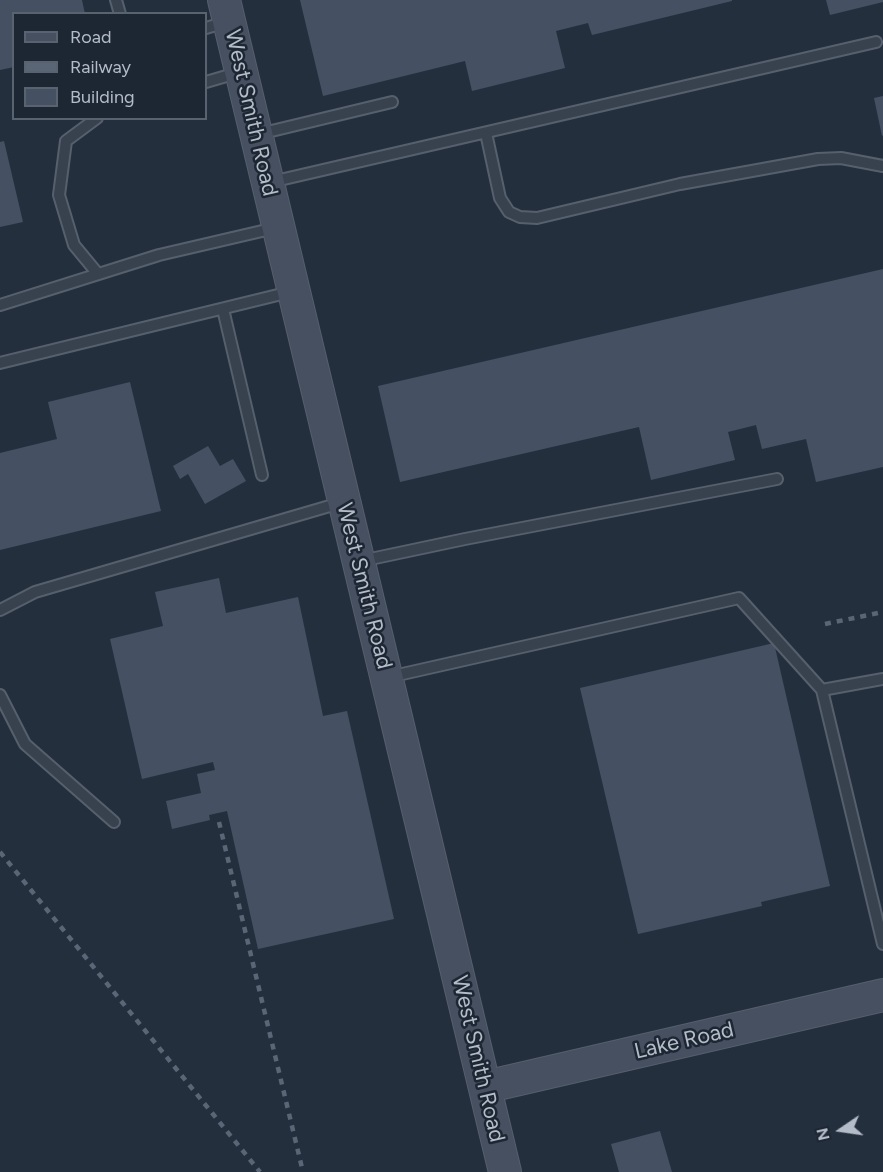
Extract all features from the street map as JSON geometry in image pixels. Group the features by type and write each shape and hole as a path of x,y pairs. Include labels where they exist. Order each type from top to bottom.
{"street":[{"name":"West Smith Road","path":"219,16 241,71 505,1172"},
{"name":"Lake Road","path":"485,1087 883,995"}],"lane":[{"path":"268,183 876,42"},
{"path":"207,82 241,71"},
{"path":"256,135 392,102"},
{"path":"94,120 66,141 59,195 74,245 98,274"},
{"path":"486,133 500,198 509,212 520,217 537,218 680,184 818,159 841,158 883,166"},
{"path":"0,305 159,255 278,228"},
{"path":"0,363 293,291"},
{"path":"223,309 262,475"},
{"path":"358,562 777,479"},
{"path":"0,610 35,592 344,502"},
{"path":"386,678 739,598 822,690 883,944"},
{"path":"822,690 883,679"},
{"path":"0,695 25,744 114,822"}],"building":[{"path":"0,0 82,0 85,12 12,12 12,67 0,70"},
{"path":"300,0 732,1 592,35 588,23 556,31 565,68 472,91 465,61 323,96"},
{"path":"826,0 883,0 883,2 830,15"},
{"path":"883,96 883,135 882,136 874,98"},
{"path":"4,141 23,222 0,227 0,142"},
{"path":"883,269 883,467 816,482 806,439 762,449 756,425 728,432 735,460 651,480 639,427 400,482 378,386"},
{"path":"130,382 161,511 0,550 0,453 57,439 48,402"},
{"path":"208,446 220,466 233,459 246,481 205,504 188,474 180,479 173,466"},
{"path":"219,578 226,613 298,597 323,716 347,711 394,919 258,949 227,811 209,815 210,820 172,829 166,801 201,793 197,774 215,770 213,762 142,779 110,639 163,626 155,592"},
{"path":"774,643 830,886 761,902 762,906 638,934 580,688"},
{"path":"660,1131 672,1172 619,1172 611,1144"}],"railway":[{"path":"825,624 883,612"},
{"path":"219,822 303,1172"},
{"path":"0,852 260,1172"}]}
